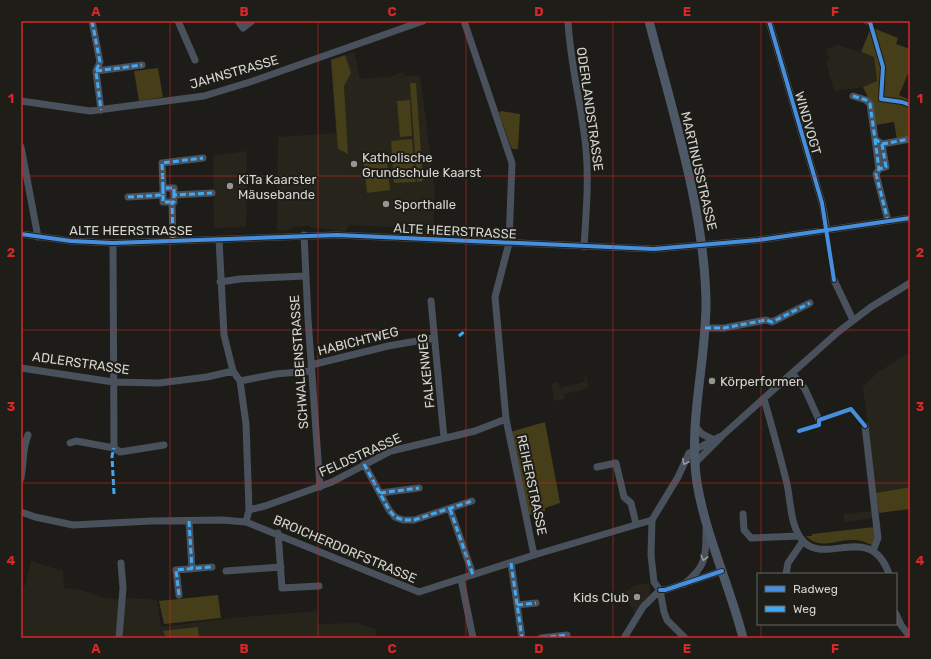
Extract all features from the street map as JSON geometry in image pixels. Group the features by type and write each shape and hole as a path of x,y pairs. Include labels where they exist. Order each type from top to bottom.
{"main road":[{"name":"MARTINUSSTRASSE","path":"649,21 684,158 702,246 705,276 705,328 695,426 695,463 706,524 743,638"}],"street":[{"path":"92,21 100,62 96,71 101,110"},
{"path":"178,21 195,60"},
{"path":"238,21 243,28 252,21"},
{"name":"JAHNSTRASSE","path":"21,101 78,111 101,110 204,96 250,82 423,21"},
{"name":"REIHERSTRASSE","path":"464,21 510,156 512,169 510,243 495,297 506,419 534,555"},
{"name":"ODERLANDSTRASSE","path":"568,21 569,41 582,115 588,173 584,247"},
{"name":"WINDVOGT","path":"769,21 822,203 827,230"},
{"path":"96,71 142,65"},
{"path":"853,96 866,100 870,104 879,169"},
{"path":"875,139 882,144 886,166 879,169 876,174 888,221"},
{"path":"882,144 910,139"},
{"path":"21,147 38,237"},
{"path":"203,158 162,162 163,202 173,198 212,193"},
{"path":"128,197 163,192 174,188 173,241"},
{"name":"ALTE HEERSTRASSE","path":"21,234 71,241 113,243 304,235 510,243 633,250 702,246 758,240 910,218"},
{"name":"SCHWALBENSTRASSE","path":"304,235 311,368 320,487"},
{"path":"219,239 220,282 224,335 233,371 240,381 246,424 249,510 246,522"},
{"path":"113,243 114,448"},
{"path":"220,282 240,279 306,276"},
{"path":"834,280 854,320"},
{"path":"695,463 723,435 854,320 910,283"},
{"name":"FALKENWEG","path":"431,301 444,438"},
{"path":"705,328 724,328 766,320 772,322 810,303"},
{"name":"HABICHTWEG","path":"311,368 388,346 434,338"},
{"name":"ADLERSTRASSE","path":"21,368 113,382 159,383 207,377 233,371"},
{"path":"240,381 270,374 311,368"},
{"path":"792,373 805,389 819,420"},
{"path":"764,399 784,473 794,523 801,538 810,546 819,548 857,547 873,551 883,561 889,573"},
{"name":"FELDSTRASSE","path":"249,510 320,487 337,480 364,464 406,447 483,428 506,419"},
{"path":"695,426 702,434 714,440"},
{"path":"866,426 878,538 873,551"},
{"path":"21,478 24,462 24,445 28,435"},
{"path":"685,638 672,626 665,616 660,590 654,582 652,573 652,520 678,477 689,453 695,448 723,435"},
{"path":"70,443 76,441 114,448 120,452 164,445"},
{"path":"597,467 616,462 624,497 631,504 636,524"},
{"path":"364,464 394,515 407,521 472,501"},
{"path":"380,493 420,488"},
{"path":"450,509 473,575"},
{"name":"BROICHERDORFSTRASSE","path":"21,512 35,517 73,525 151,521 222,520 246,522 278,533 417,592 652,520"},
{"path":"743,514 744,530 751,538 801,538"},
{"path":"189,521 192,569"},
{"path":"684,584 698,572 704,562 706,524"},
{"path":"278,533 282,588 319,586"},
{"path":"786,573 788,563 801,538"},
{"path":"119,638 123,588 121,563"},
{"path":"511,563 522,638"},
{"path":"179,595 176,570 212,567"},
{"path":"226,571 280,567"},
{"path":"624,638 643,607 660,590 665,590 722,571"},
{"path":"461,579 473,638"},
{"path":"517,605 536,603"},
{"path":"897,616 908,637"},
{"path":"541,638 567,634"}],"shaded area":[{"path":"873,28 898,38 896,44 910,49 910,69 899,95 910,100 910,138 897,140 894,122 875,125 873,108 863,87 877,81 874,57 861,52 870,30"},
{"path":"838,45 874,57 877,81 863,87 834,91 826,62 829,60 826,49"},
{"name":"Katholische Grundschule Kaarst","path":"354,52 360,79 389,77 403,72 404,76 420,75 435,192 433,235 430,235 430,231 406,231 406,228 350,225 345,231 309,226 293,227 293,229 277,231 278,137 336,133 331,60"},
{"path":"345,55 351,73 344,86 348,154 338,149 331,60"},
{"path":"158,68 163,97 139,101 134,71"},
{"path":"410,83 416,83 423,181 417,182"},
{"path":"410,100 412,136 400,137 397,101"},
{"path":"501,111 520,114 518,149 513,149 511,147 499,113"},
{"path":"412,139 416,182 394,183 391,141"},
{"name":"KiTa Kaarster Mäusebande","path":"247,151 246,227 214,228 213,156"},
{"path":"386,154 390,190 367,193 363,157"},
{"path":"910,352 910,487 876,493 863,387 877,373"},
{"path":"586,376 589,388 564,394 565,399 555,401 551,384 558,382 560,388 585,382 584,377"},
{"path":"545,422 560,503 545,508 545,511 527,516 510,432"},
{"path":"910,487 910,509 879,513 876,493"},
{"path":"873,511 873,518 844,522 844,514"},
{"path":"874,527 876,538 872,545 854,540 823,544 817,543 806,536 812,536 812,534"},
{"path":"31,561 63,571 64,588 82,590 101,597 120,600 129,598 157,600 161,627 233,618 317,611 318,624 358,623 375,629 377,638 21,638 21,586 25,586"},
{"name":"Kids Club","path":"649,583 650,593 635,615 624,592 634,586"},
{"path":"218,595 221,618 164,624 159,601"},
{"path":"198,627 199,638 166,638 163,631"}],"marked path":[{"path":"92,21 100,62 96,71 101,110"},
{"path":"96,71 142,65"},
{"path":"853,96 866,100 870,104 875,139 882,144 886,167 879,169 876,174 888,221"},
{"path":"875,139 879,169"},
{"path":"882,144 910,139"},
{"path":"174,195 174,188 163,188 162,163 203,158"},
{"path":"128,197 163,195 163,188"},
{"path":"173,241 172,202 174,202 174,195 212,193"},
{"path":"163,195 163,202 172,202"},
{"path":"705,328 724,328 766,320 772,322 810,303"},
{"path":"459,336 466,330"},
{"path":"114,448 112,456 114,494"},
{"path":"364,464 389,510 395,517 403,520 414,520 472,501"},
{"path":"380,493 419,488"},
{"path":"450,509 473,575"},
{"path":"189,521 192,569"},
{"path":"511,563 522,638"},
{"path":"179,595 176,570 212,567"},
{"path":"517,605 536,603"},
{"path":"541,638 567,635"}],"cycle path":[{"path":"769,21 822,203 834,280"},
{"path":"867,21 870,22 883,67 881,99 902,102 910,105"},
{"path":"21,234 71,241 113,243 337,235 654,249 758,240 910,218"},
{"path":"799,431 819,425 819,420 851,409 865,426"},
{"path":"660,590 665,590 722,571"}],"place":[{"name":"Katholische Grundschule Kaarst","path":"354,164"},
{"name":"KiTa Kaarster Mäusebande","path":"230,186"},
{"name":"Sporthalle","path":"386,204"},
{"name":"Körperformen","path":"712,381"},
{"name":"Kids Club","path":"637,597"}]}
